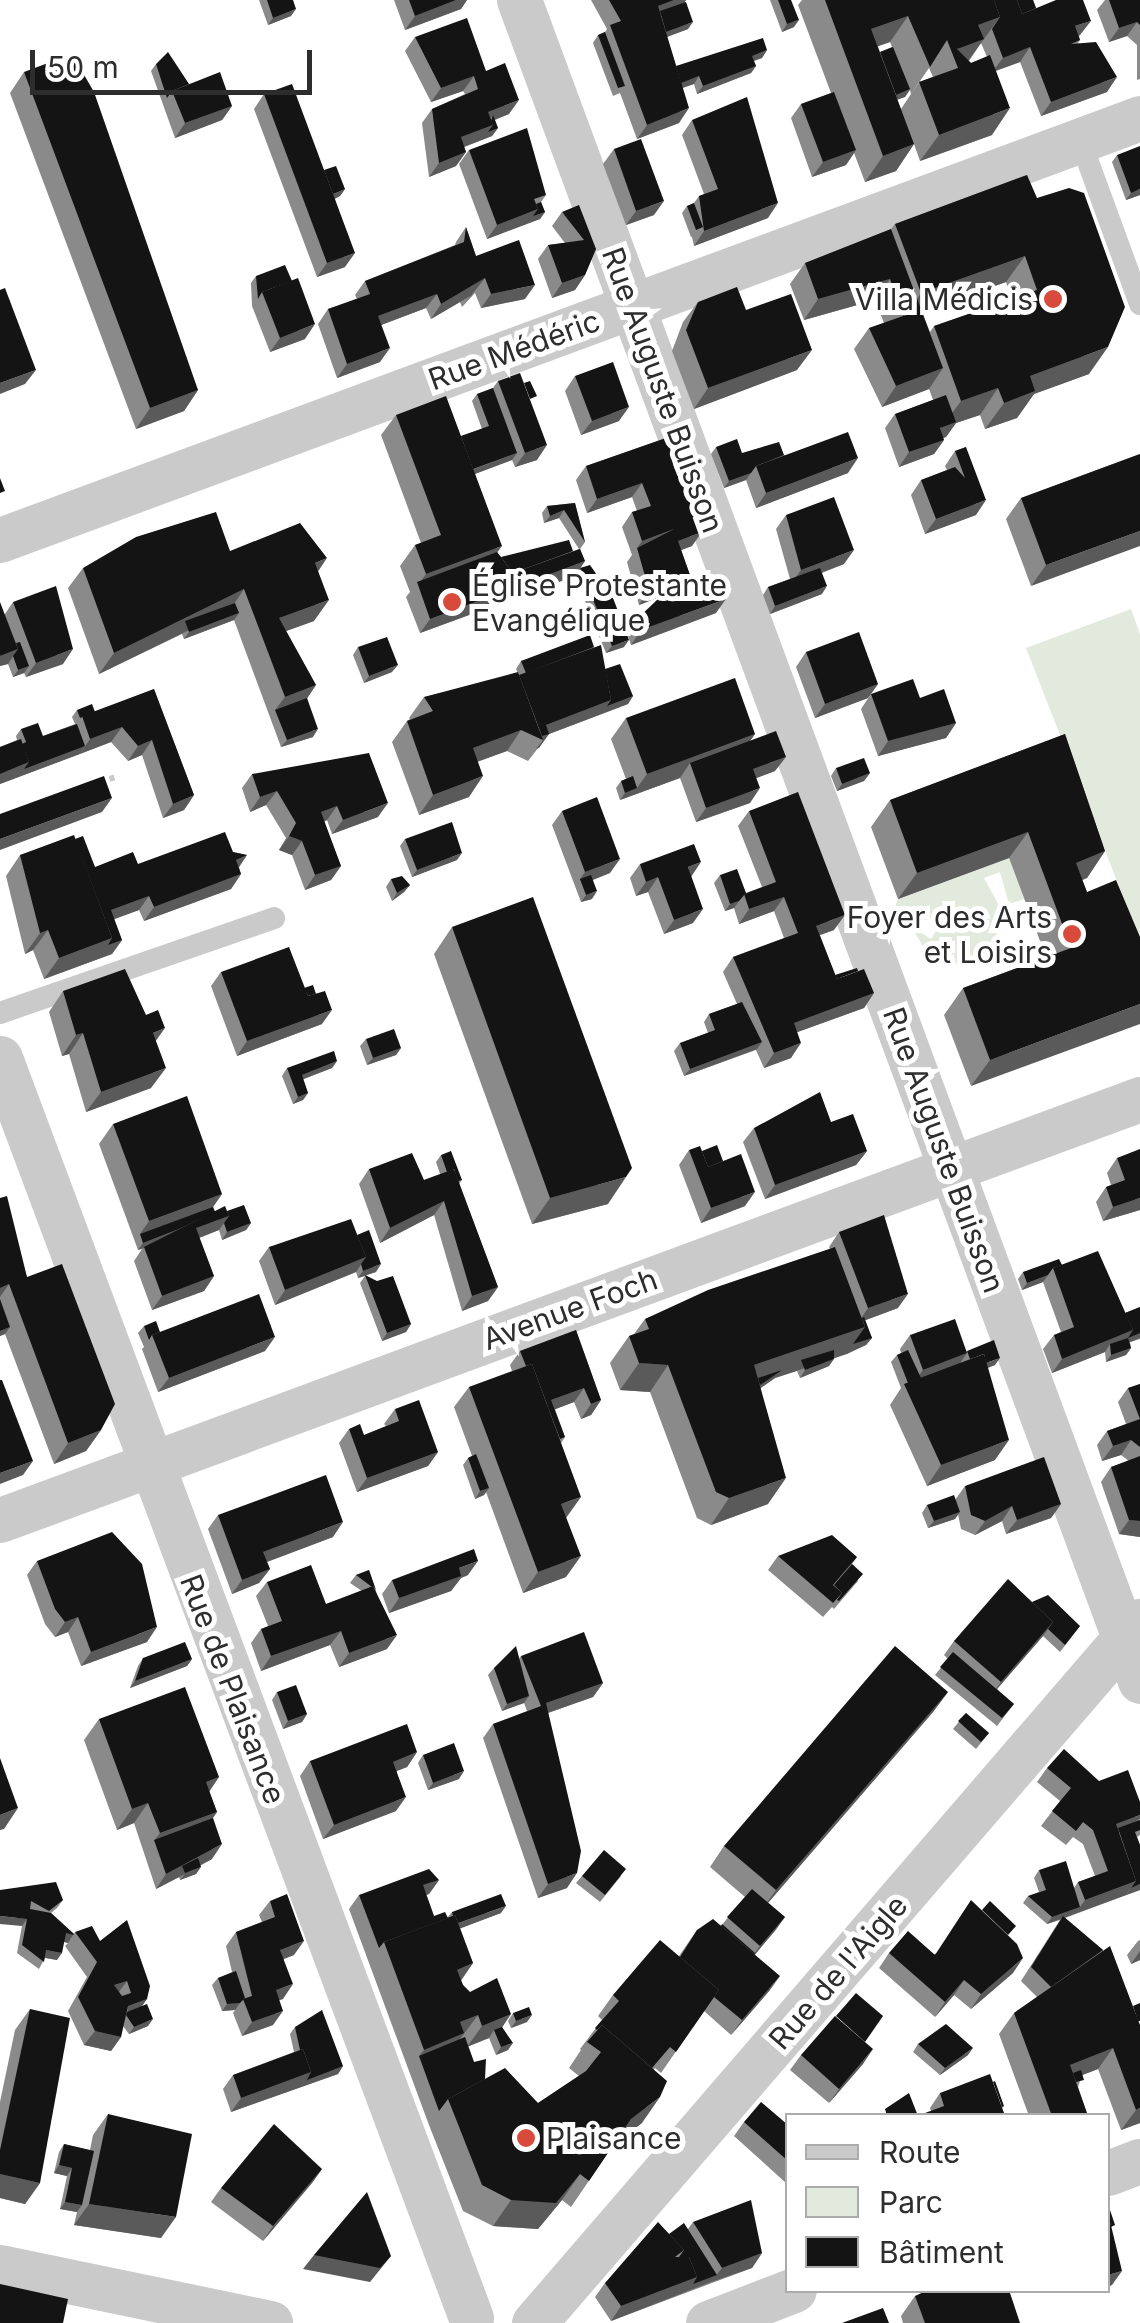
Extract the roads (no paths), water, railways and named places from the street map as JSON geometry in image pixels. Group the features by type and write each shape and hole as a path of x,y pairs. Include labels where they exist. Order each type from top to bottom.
{"street":[{"name":"Rue Auguste Buisson","path":"520,0 951,1168 1132,1628 1140,1681"},
{"name":"Rue Médéric","path":"0,540 1140,118"},
{"name":"Rue de Plaisance","path":"0,1058 148,1465 478,2321"},
{"name":"Avenue Foch","path":"0,1520 1140,1098"},
{"name":"Rue de l'Aigle","path":"534,2323 1132,1628"},
{"path":"1110,2172 1140,2161"},
{"path":"0,2267 270,2323"},
{"path":"708,2323 786,2293"}],"lane":[{"path":"1080,140 1140,304"},
{"path":"0,1013 274,918"}],"place":[{"name":"Villa Médicis","path":"1053,299"},
{"name":"Église Protestante Evangélique","path":"452,602"},
{"name":"Foyer des Arts et Loisirs","path":"1072,934"},
{"name":"Plaisance","path":"526,2138"}]}
